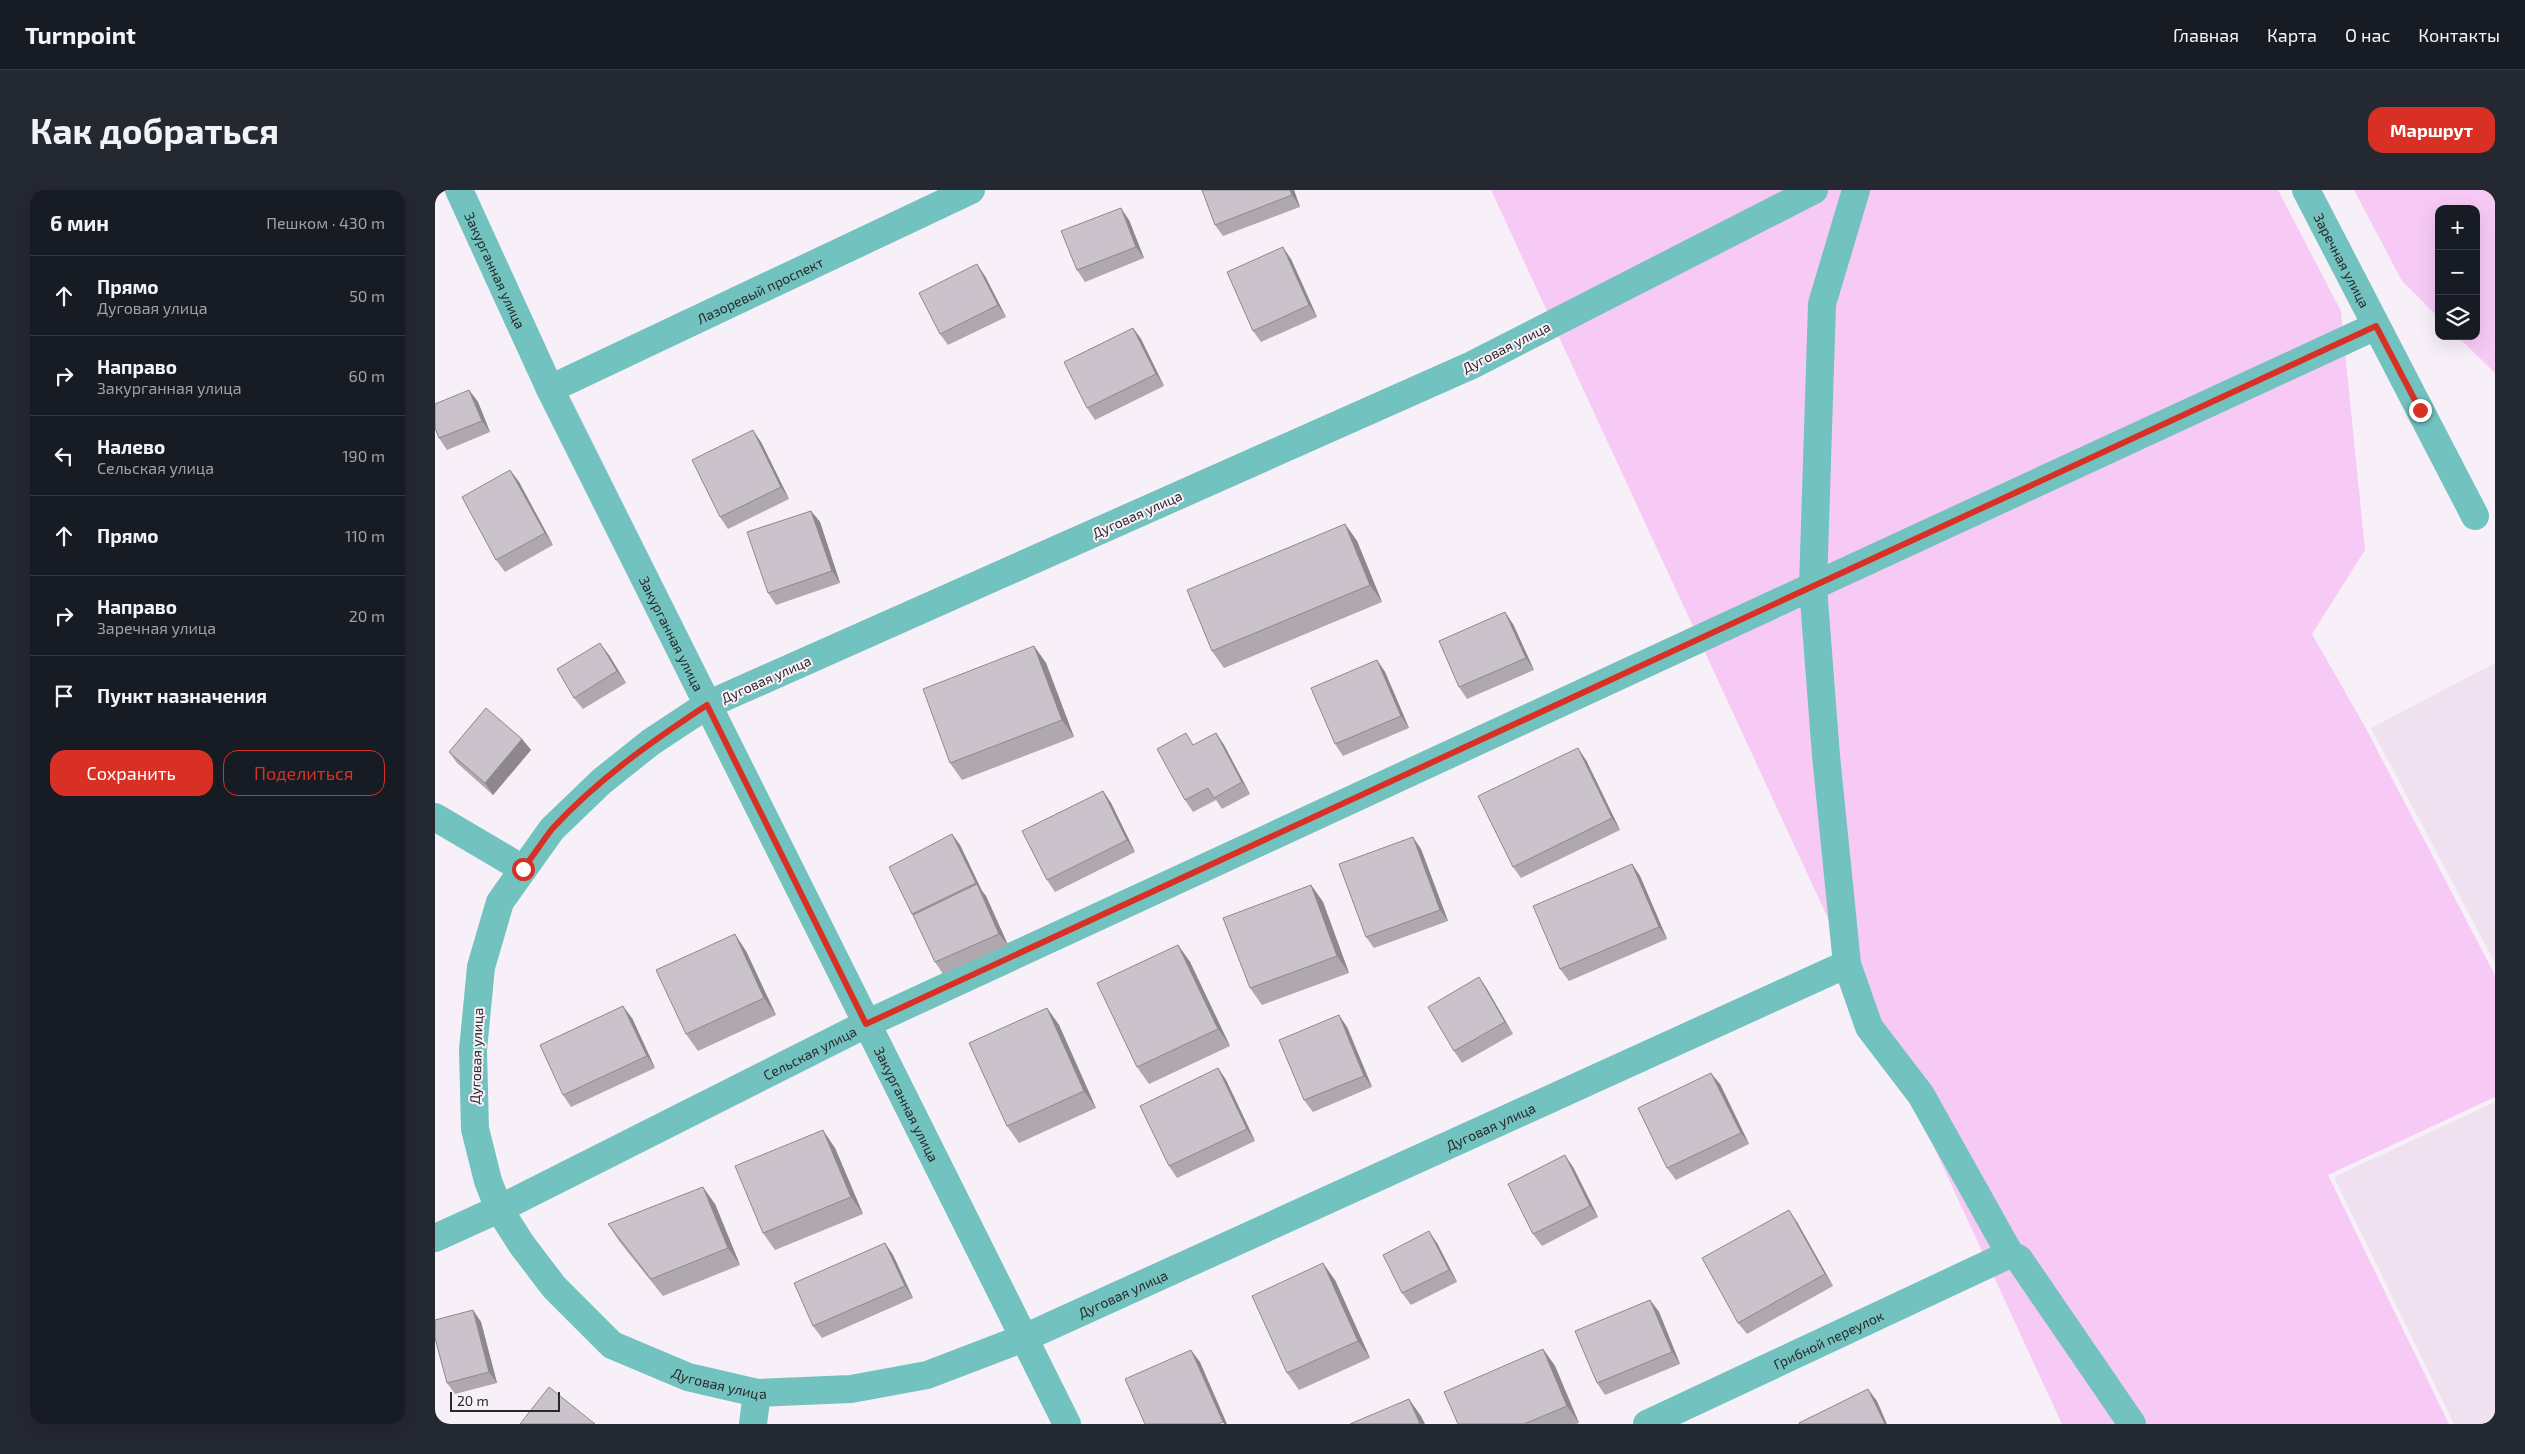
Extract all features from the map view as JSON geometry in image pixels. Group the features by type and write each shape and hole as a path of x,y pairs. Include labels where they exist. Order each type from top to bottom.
{"street":[{"name":"Закурганная улица","path":"459,190 550,389 1067,1424"},
{"name":"Лазоревый проспект","path":"550,389 971,190"},
{"name":"Дуговая улица","path":"1815,190 1472,365 707,705 651,742 603,781 552,830 500,902 481,967 473,1050 475,1128 488,1181 499,1209 522,1245 554,1287 612,1345 687,1377 757,1393 851,1389 927,1375 1024,1338 1847,964"},
{"path":"1856,190 1822,304 1813,587 1825,756 1847,964 1869,1027 1921,1095 2010,1254 2019,1259 2132,1424"},
{"name":"Заречная улица","path":"2306,190 2475,516"},
{"name":"Сельская улица","path":"435,1238 499,1209 866,1024 2376,326"},
{"path":"435,817 523,869"},
{"name":"Грибной переулок","path":"1647,1424 2010,1254"},
{"path":"753,1424 757,1393"}],"shaded area":[{"path":"1491,190 2278,190 2341,311 2365,550 2312,634 2364,725 2495,975 2495,1097 2328,1175 2449,1424 2062,1424"},
{"path":"2354,190 2495,190 2495,373 2461,340 2480,340 2480,205 2435,205 2435,314 2402,281"},
{"path":"2495,663 2495,963 2371,728"},
{"path":"2495,1102 2495,1424 2454,1424 2334,1177"}],"building":[{"path":"1202,190 1290,190 1292,195 1215,225"},
{"path":"1121,208 1136,247 1077,270 1061,231"},
{"path":"1283,247 1309,305 1253,331 1227,272"},
{"path":"977,264 998,305 940,334 919,293"},
{"path":"1133,328 1156,374 1087,408 1064,362"},
{"path":"469,390 482,421 439,438 435,428 435,404"},
{"path":"753,430 781,487 720,517 692,460"},
{"path":"510,470 545,533 496,560 462,497"},
{"path":"811,511 832,571 768,593 747,532"},
{"path":"1345,524 1370,585 1212,651 1187,590"},
{"path":"1505,612 1526,658 1459,687 1439,641"},
{"path":"600,643 617,671 574,698 557,669"},
{"path":"1034,646 1062,720 950,763 923,689"},
{"path":"1377,660 1401,716 1335,744 1311,688"},
{"path":"486,708 522,739 485,783 449,752"},
{"path":"1186,733 1193,745 1216,733 1242,782 1214,798 1208,788 1185,800 1157,749"},
{"path":"1578,748 1612,818 1513,867 1478,796"},
{"path":"1103,791 1127,840 1047,880 1022,831"},
{"path":"952,834 976,883 912,914 889,867"},
{"path":"1413,837 1440,910 1366,937 1339,864"},
{"path":"1632,864 1659,927 1560,969 1533,906"},
{"path":"977,884 999,934 935,962 913,915"},
{"path":"1311,885 1337,956 1250,988 1223,918"},
{"path":"735,934 764,998 686,1034 656,970"},
{"path":"1178,945 1218,1029 1137,1067 1097,983"},
{"path":"1479,977 1505,1022 1454,1051 1428,1007"},
{"path":"623,1006 647,1056 563,1095 540,1045"},
{"path":"1047,1008 1084,1091 1007,1126 969,1043"},
{"path":"1339,1015 1364,1076 1304,1100 1279,1040"},
{"path":"1218,1068 1247,1129 1169,1166 1140,1106"},
{"path":"1711,1073 1741,1133 1667,1168 1638,1108"},
{"path":"823,1130 851,1197 763,1233 735,1166"},
{"path":"1565,1155 1590,1206 1533,1234 1508,1184"},
{"path":"703,1187 728,1248 651,1279 608,1224"},
{"path":"1789,1210 1825,1274 1738,1323 1702,1258"},
{"path":"1429,1231 1449,1270 1402,1293 1383,1255"},
{"path":"885,1243 905,1286 813,1326 794,1283"},
{"path":"1323,1263 1358,1341 1287,1373 1252,1296"},
{"path":"1650,1300 1672,1352 1597,1383 1575,1331"},
{"path":"473,1310 489,1372 447,1383 435,1338 435,1320"},
{"path":"1543,1349 1567,1406 1524,1424 1458,1424 1444,1392"},
{"path":"1191,1350 1223,1422 1218,1424 1145,1424 1125,1379"},
{"path":"549,1387 595,1424 520,1424"},
{"path":"1868,1389 1885,1424 1799,1424 1799,1423"},
{"path":"1409,1399 1420,1424 1350,1424"}],"route":[{"path":"523,869 552,830 603,781 651,742 707,705 866,1024 2376,326 2420,410"}]}
